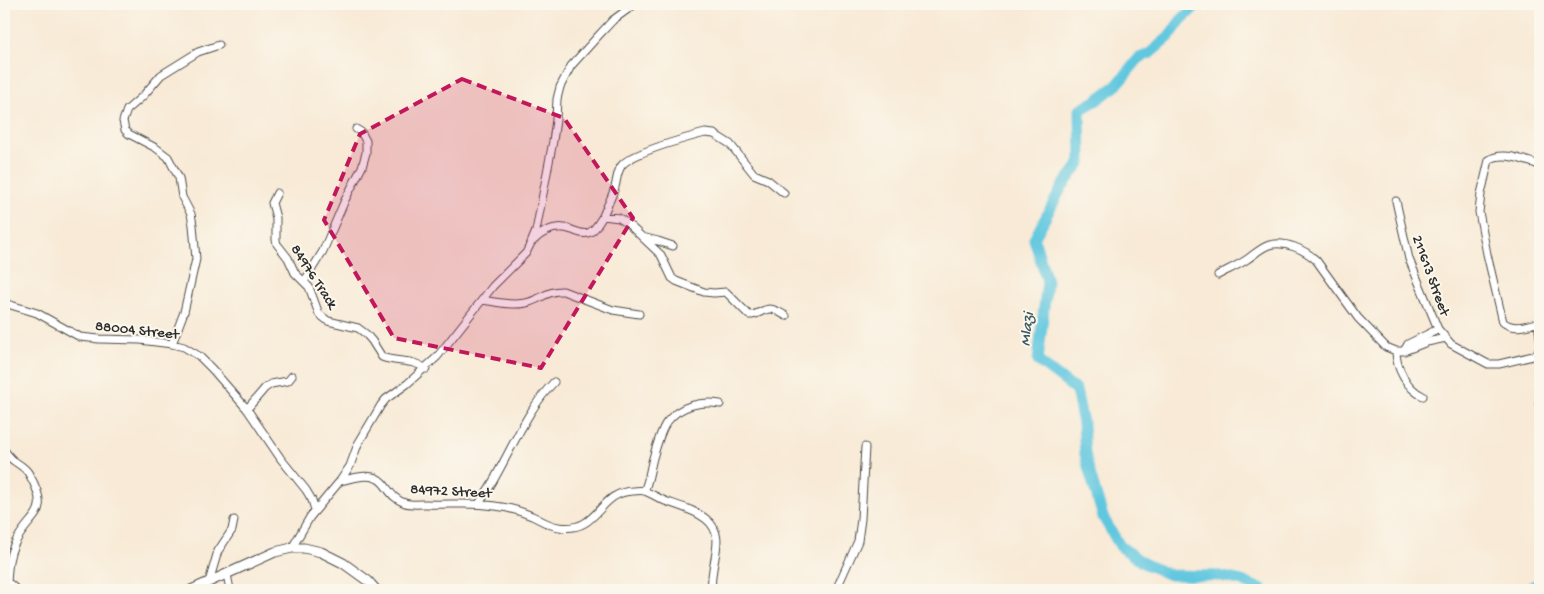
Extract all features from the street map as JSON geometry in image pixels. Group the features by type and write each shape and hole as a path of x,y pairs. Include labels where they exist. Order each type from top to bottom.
{"street":[{"path":"532,243 545,187 556,120 557,99 562,83 571,66 599,35 613,20 635,4"},
{"path":"172,344 184,312 196,259 194,225 191,214 182,197 179,178 168,157 156,148 129,134 125,130 123,121 128,110 161,75 198,52 219,45"},
{"path":"304,282 323,251 345,200 362,167 366,153 366,142 361,132 356,129"},
{"path":"292,548 297,536 315,510 340,481 350,466 358,444 386,399 426,369 493,286 518,263 532,243 544,231 562,228 581,234 588,233 594,228 603,216 619,171 623,164 632,157 648,150 704,133 714,134 730,144 754,174 768,180 784,193"},
{"path":"1540,165 1502,155 1489,160 1480,194 1479,212 1503,322 1507,325 1518,327 1539,322 1540,338"},
{"name":"84976 Track","path":"277,193 272,203 276,218 277,244 308,288 319,314 334,322 358,328 372,341 382,357 390,360 413,362 420,364 426,369"},
{"name":"211613 Street","path":"1396,201 1409,259 1438,329 1451,344 1488,364 1499,364 1533,356 1538,352 1540,346"},
{"path":"603,216 612,216 627,223 658,251 672,278 681,284 708,293 726,292 750,315 754,316 766,309 771,309 786,316"},
{"path":"642,238 658,240 673,246"},
{"path":"1218,275 1270,245 1278,244 1302,250 1316,260 1358,318 1386,348 1404,351 1427,342 1446,338"},
{"path":"482,300 518,304 525,303 550,292 558,291 612,310 639,314"},
{"name":"88004 Street","path":"4,303 37,313 80,337 140,340 172,344 184,347 199,356 247,409 281,459 306,490 315,510"},
{"path":"1404,351 1408,344 1438,329"},
{"path":"1396,351 1397,362 1409,385 1423,396"},
{"path":"247,409 265,388 271,384 288,382 292,376"},
{"path":"479,504 498,474 526,419 546,390 554,382"},
{"path":"712,590 711,575 718,539 715,528 705,518 696,513 644,492 648,484 653,458 667,422 680,411 695,403 720,404"},
{"path":"836,590 858,541 865,447"},
{"path":"4,450 28,473 37,490 40,504 36,515 13,546 6,580 17,590"},
{"name":"84972 Street","path":"340,481 360,477 376,478 382,482 391,495 407,503 479,504 510,509 558,527 571,528 579,527 590,521 603,505 621,492 644,492"},
{"path":"209,582 218,550 232,530 234,520"},
{"path":"191,590 275,552 292,548 304,548 321,552 343,564 368,581 376,590"},
{"path":"227,574 230,590"}],"highlighted area":[{"path":"462,79 564,118 633,218 541,368 394,338 324,220 360,134"}],"waterway":[{"name":"Mlazi","path":"1196,4 1169,37 1149,54 1139,58 1117,85 1080,110 1081,162 1062,187 1034,239 1047,281 1038,361 1076,390 1083,423 1085,454 1089,470 1103,517 1120,546 1143,563 1170,575 1220,576 1242,581 1263,590"},
{"name":"Mlazi","path":"1527,590 1540,582"}]}
